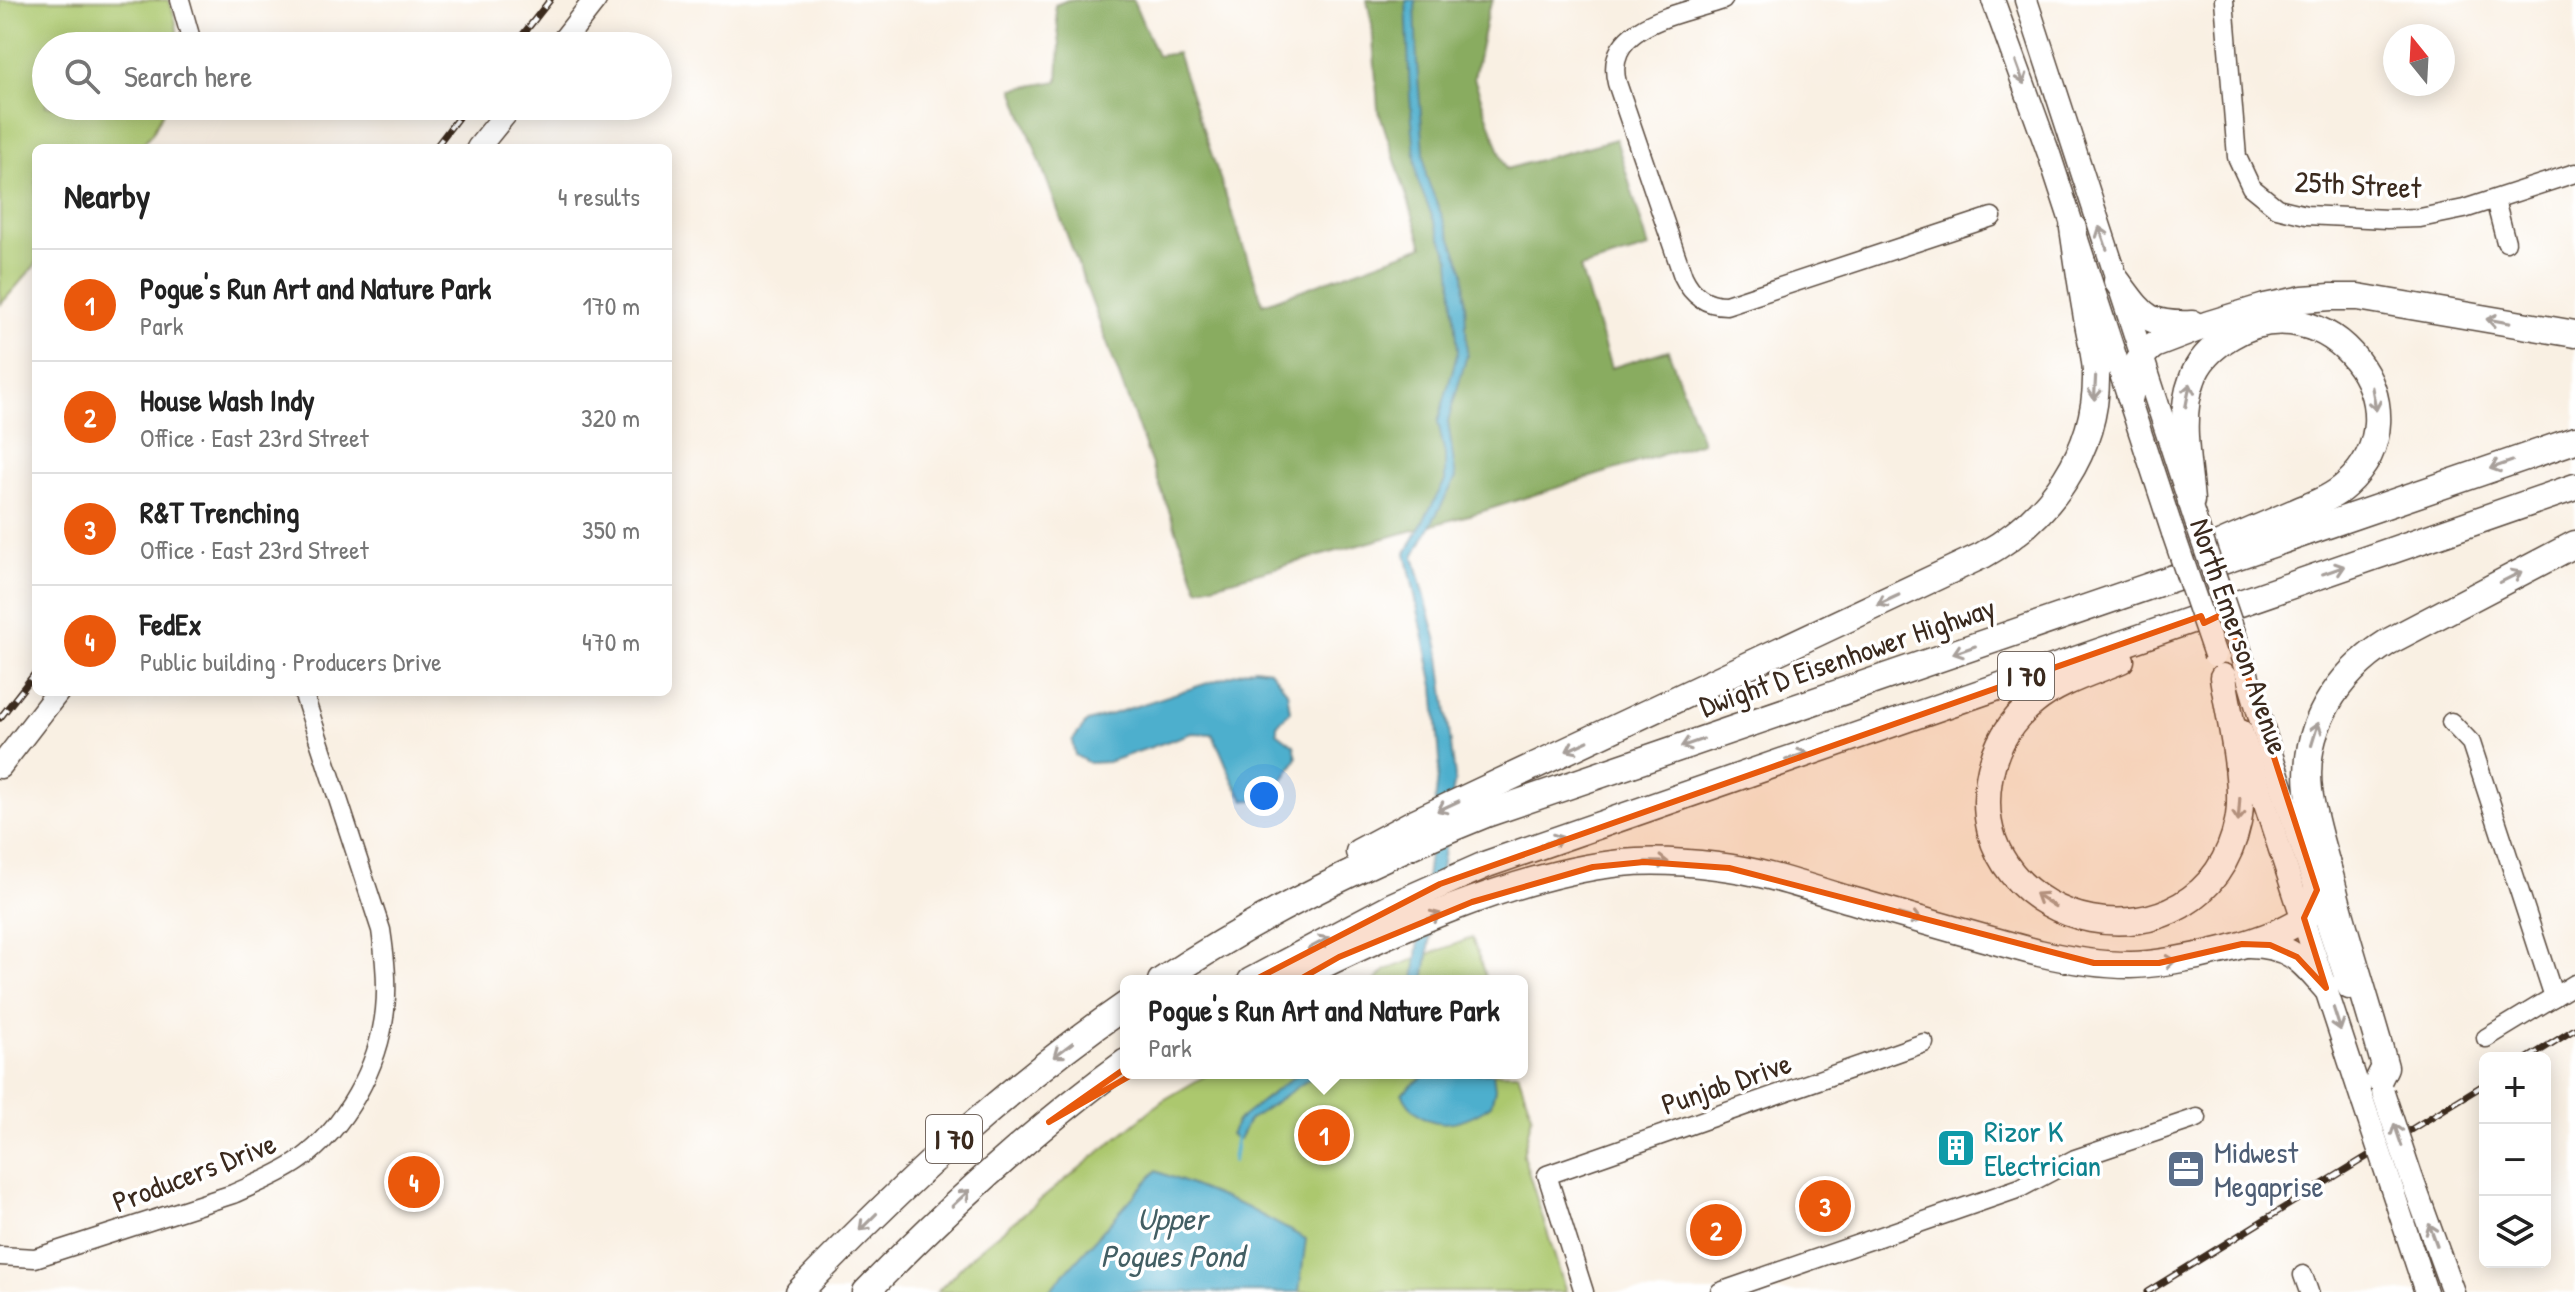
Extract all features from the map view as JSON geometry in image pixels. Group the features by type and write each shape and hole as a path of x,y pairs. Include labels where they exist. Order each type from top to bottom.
{"highway":[{"path":"1171,975 1351,856 1402,839 1493,785 1983,555 2031,523 2070,473 2086,436 2095,398 2094,355 2073,228"},
{"path":"2117,281 2138,309 2156,322 2168,325 2209,324"},
{"path":"2130,396 2134,368 2142,355 2160,343 2209,324 2285,302 2348,297 2575,334"},
{"path":"2019,631 2322,501 2347,485 2369,453 2376,423 2372,387 2363,367 2350,352 2317,329 2281,321 2247,328 2212,350 2195,372 2187,400 2185,426 2194,513"},
{"name":"Dwight D Eisenhower Highway","path":"1402,839 1486,814 2575,440"},
{"name":"I 70","path":"1262,975 1392,906 1478,868 2575,487"},
{"path":"2381,1085 2385,1067 2343,926 2309,790 2308,767 2315,732 2333,692 2353,667 2369,655 2575,544"},
{"path":"2219,666 2238,777 2240,811 2229,850 2203,887 2186,902 2167,912 2146,919 2115,923 2085,919 2059,909 2022,882 1998,846 1988,802 1992,765 2011,724 2035,701 2054,689 2279,589"},
{"path":"1303,975 1472,902 1576,870 1631,862 1729,868 2013,946 2075,960 2129,965 2206,955 2290,926 2304,918 2315,906 2317,890"},
{"path":"2242,944 2285,949 2304,962 2326,988"},
{"name":"I 70","path":"799,1292 957,1136 1043,1064 1120,1009"},
{"name":"I 70","path":"866,1292 959,1199 1120,1067"},
{"path":"1049,1122 1120,1079"}],"main road":[{"path":"570,32 595,0"},
{"name":"North Emerson Avenue","path":"1993,0 2130,396 2363,1102 2453,1292"},
{"name":"North Emerson Avenue","path":"2026,0 2381,1085 2426,1292"},
{"path":"481,144 501,120"},
{"path":"0,767 55,696"}],"street":[{"path":"180,0 189,32"},
{"path":"1723,0 1639,28 1619,48 1615,67 1617,83 1683,276 1700,299 1714,305 1726,305 1992,217"},
{"name":"25th Street","path":"2224,0 2237,157 2251,187 2267,201 2296,214 2387,219 2430,217 2495,200 2575,173"},
{"path":"2495,200 2506,242"},
{"name":"Producers Drive","path":"0,1256 35,1258 233,1194 299,1161 337,1126 357,1093 373,1059 385,1012 386,969 381,930 304,696"},
{"path":"2451,722 2471,743 2554,997"},
{"path":"2486,1038 2575,984"},
{"name":"Punjab Drive","path":"1584,1292 1547,1175 1924,1043"},
{"path":"1720,1292 2020,1188 2075,1159 2197,1118"}],"highlighted area":[{"path":"2227,612 2317,890 2304,918 2326,988 2297,957 2270,945 2242,944 2159,963 2094,963 1729,868 1644,862 1593,867 1472,902 1339,957 1049,1122 1241,987 1440,884 2201,616 2204,623"}],"green space":[{"path":"0,0 169,0 177,32 32,32 32,120 159,120 142,144 32,144 32,269 0,305"},
{"path":"1068,0 1133,0 1157,56 1177,53 1263,304 1423,246 1378,108 1372,24 1367,0 1493,0 1488,10 1474,78 1506,169 1616,139 1649,248 1580,268 1611,368 1668,350 1702,442 1480,512 1198,589 1013,89 1058,81 1060,45 1055,5"},
{"path":"1472,938 1485,975 1381,975 1386,970"},
{"path":"1200,1079 1520,1079 1532,1115 1523,1155 1566,1292 937,1292 974,1254 1162,1101"}],"water":[{"path":"1406,0 1415,0 1426,176 1464,271 1467,355 1448,421 1456,478 1414,556 1439,649 1455,777 1425,975 1415,975 1440,760 1434,686 1406,553 1445,481 1445,455 1438,422 1458,351 1450,260 1417,179"},
{"path":"1254,668 1270,670 1287,691 1290,711 1277,725 1277,732 1294,745 1297,758 1276,788 1262,798 1245,800 1212,734 1192,733 1108,762 1089,763 1075,755 1072,741 1087,722"},
{"path":"1290,1079 1309,1079 1249,1120 1239,1139 1230,1135 1237,1121"},
{"path":"1420,1079 1494,1079 1495,1089 1491,1105 1466,1118 1442,1123 1420,1115 1402,1093"},
{"name":"Upper Pogues Pond","path":"1156,1171 1246,1207 1306,1239 1299,1292 1048,1292"}],"waterway":[{"path":"1233,1161 1237,1134"}],"railway":[{"path":"525,32 550,0"},
{"path":"438,144 456,120"},
{"path":"0,718 32,677"},
{"path":"2538,1052 2575,1029"},
{"path":"2147,1292 2479,1088"}],"place":[{"name":"Pogue's Run Art and Nature Park","path":"1324,1135"},
{"name":"Rizor K Electrician","path":"1956,1148"},
{"name":"Midwest Megaprise","path":"2186,1169"},
{"name":"FedEx","path":"414,1182"},
{"name":"R&T Trenching","path":"1825,1206"},
{"name":"House Wash Indy","path":"1716,1230"}]}
